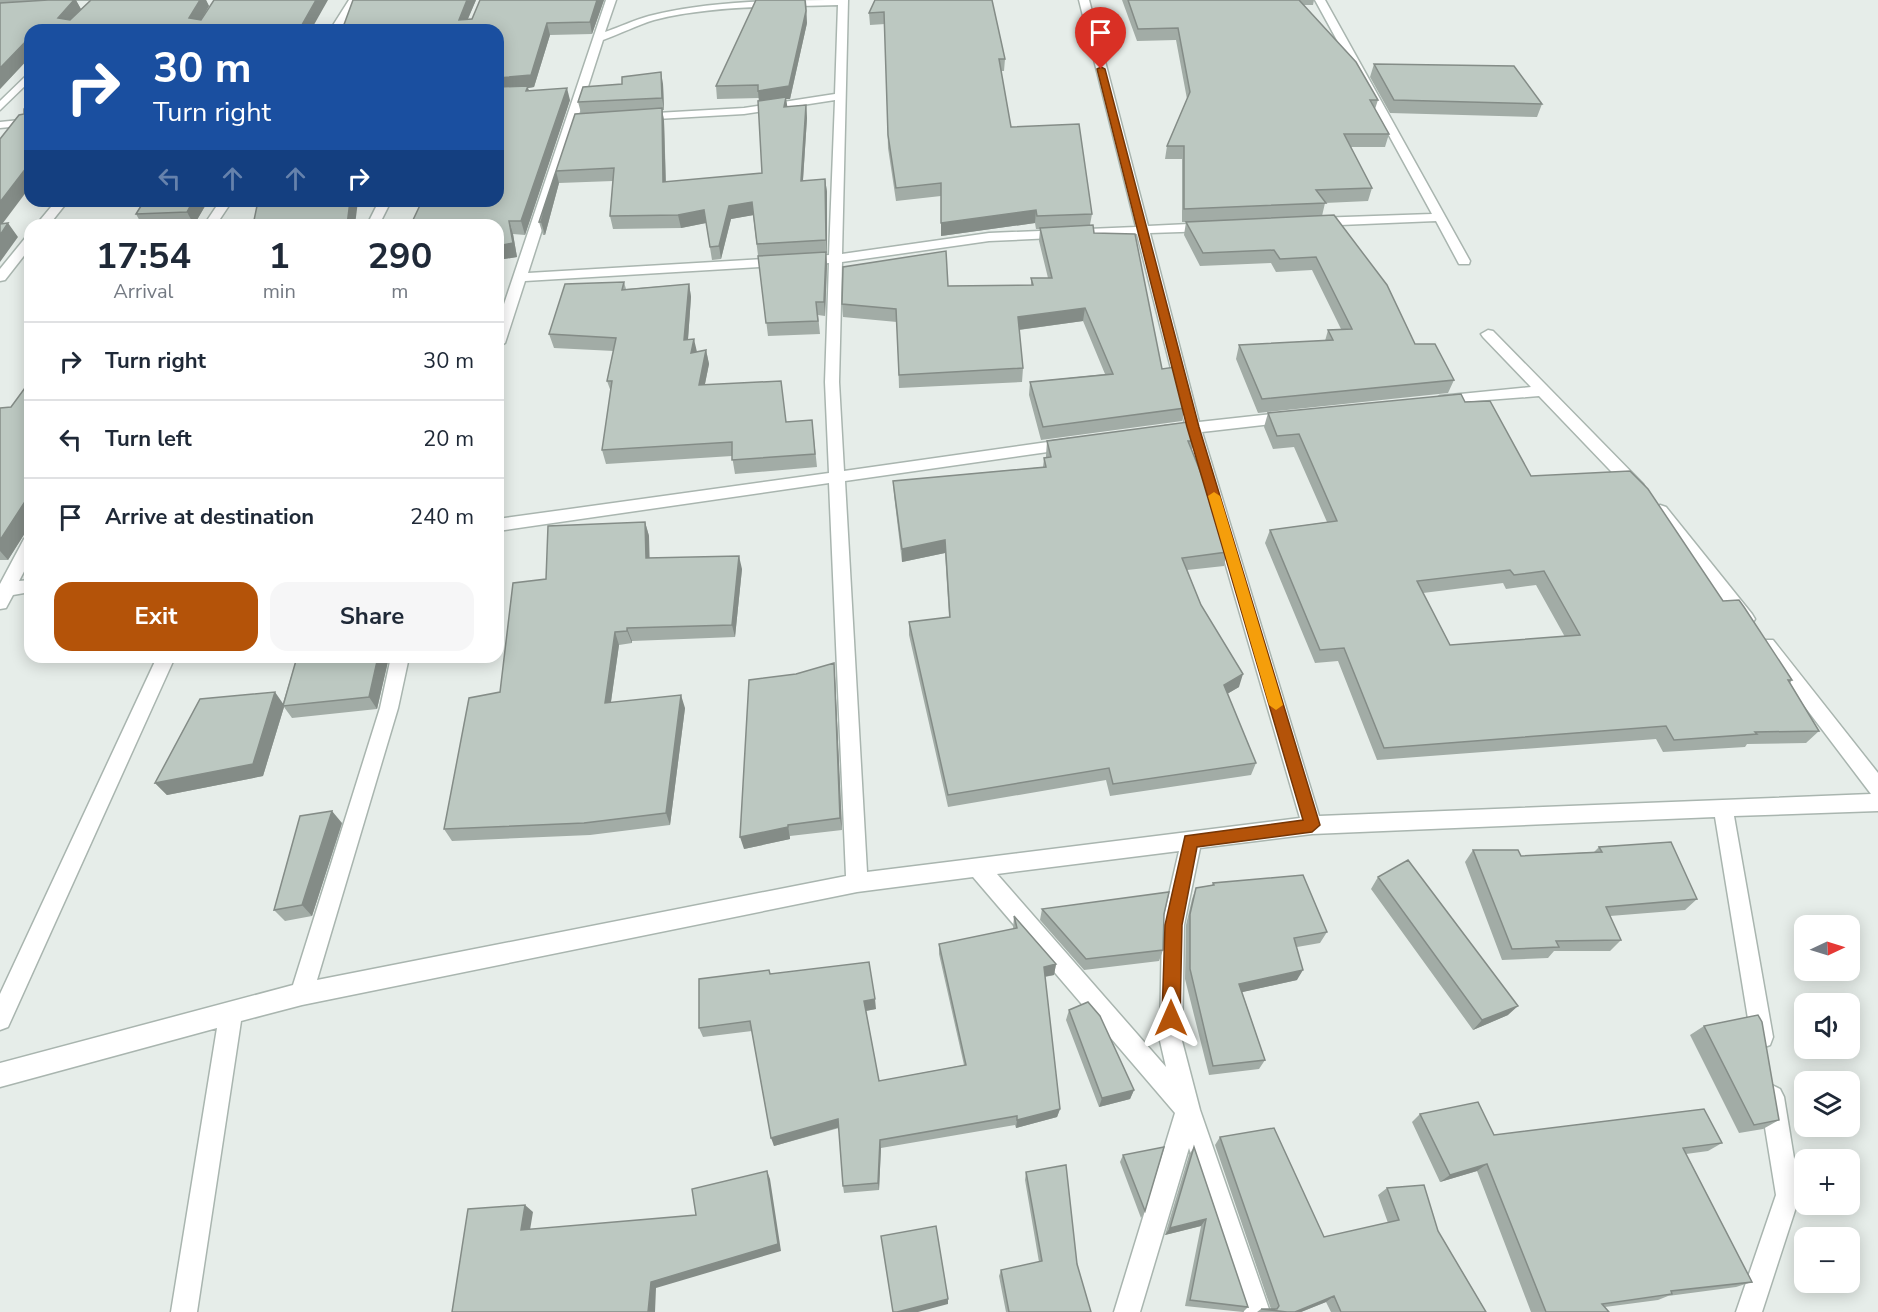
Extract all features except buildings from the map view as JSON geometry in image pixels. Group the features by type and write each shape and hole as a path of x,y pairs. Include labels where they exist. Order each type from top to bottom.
{"street":[{"path":"339,24 354,0"},
{"path":"1084,0 1193,427 1312,825"},
{"path":"1320,0 1464,261"},
{"path":"597,39 651,18 736,6 843,1 832,382 857,883"},
{"path":"504,326 577,121 574,91 612,8"},
{"path":"629,15 651,18"},
{"path":"0,107 24,81"},
{"path":"629,117 744,111 840,96"},
{"path":"0,125 24,123"},
{"path":"47,219 57,207"},
{"path":"1297,223 1440,217"},
{"path":"521,276 834,259 989,237 1225,226"},
{"path":"0,277 24,247"},
{"path":"1488,334 1662,513 1878,788"},
{"path":"1425,403 1541,391"},
{"path":"1147,433 1309,415"},
{"path":"504,524 1089,441"},
{"path":"3,594 24,554"},
{"path":"3,594 24,588"},
{"path":"0,1019 163,663"},
{"path":"302,994 389,708 399,663"},
{"path":"0,1075 302,994 857,883 1312,825 1878,802"},
{"path":"1724,808 1764,1054"},
{"path":"1191,841 1173,925 1172,1041 1188,1110 1257,1312"},
{"path":"978,868 1188,1110"},
{"path":"184,1312 231,1013"},
{"path":"1749,1312 1788,1195 1768,1078"},
{"path":"1127,1312 1188,1110"}],"slow traffic":[{"path":"1214,496 1276,705"}],"route":[{"path":"1101,69 1193,427 1312,825 1191,841 1173,925 1171,1018"}]}
